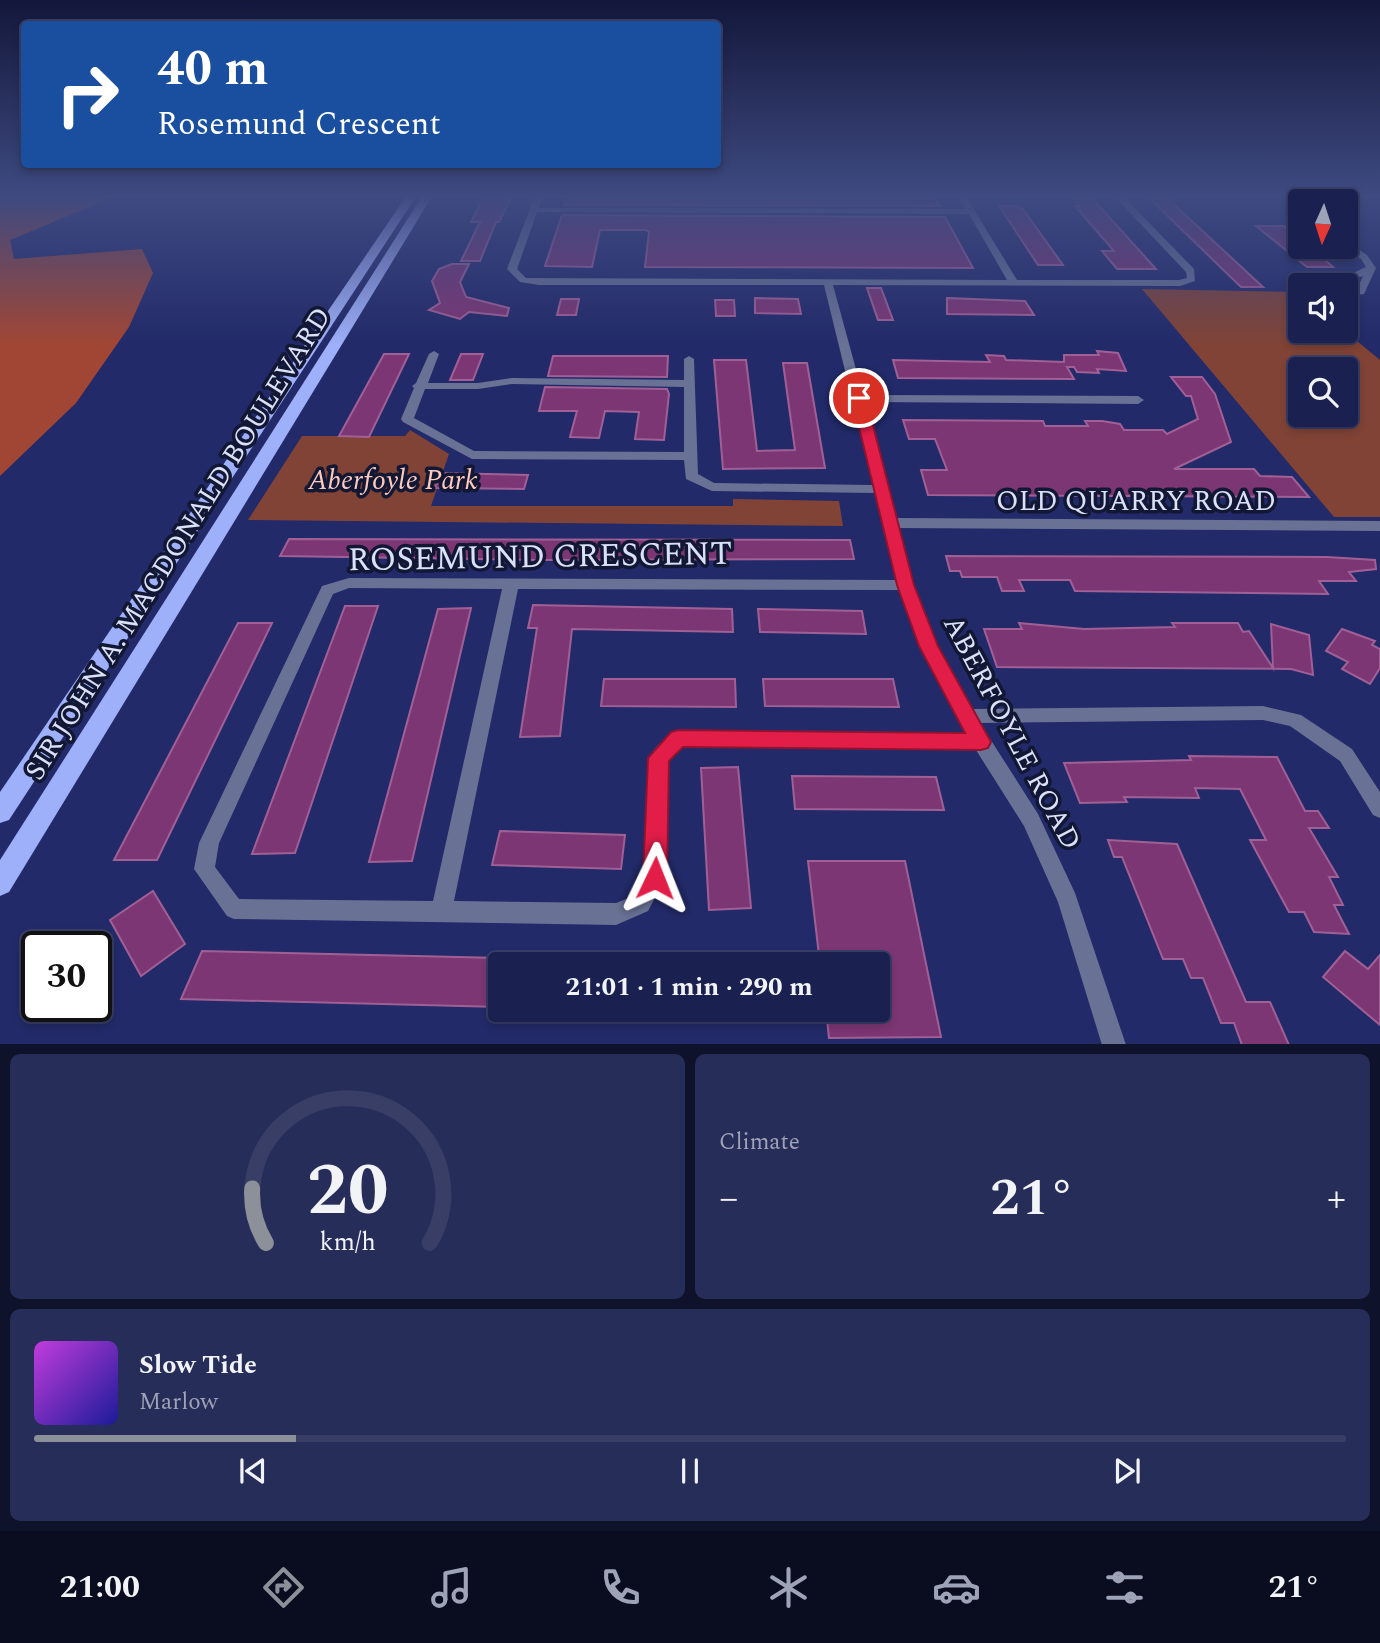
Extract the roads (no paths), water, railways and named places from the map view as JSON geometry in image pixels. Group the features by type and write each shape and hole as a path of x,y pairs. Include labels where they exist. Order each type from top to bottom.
{"main road":[{"name":"SIR JOHN A. MACDONALD BOULEVARD","path":"0,812 377,247"},
{"name":"SIR JOHN A. MACDONALD BOULEVARD","path":"0,883 396,247"}],"street":[{"path":"520,247 512,268 523,280 1181,284 1192,279 1191,271 1167,247"},
{"path":"992,247 1014,283"},
{"path":"1358,252 1371,268"},
{"path":"1358,274 1371,268"},
{"path":"1358,292 1361,292 1371,268"},
{"name":"ABERFOYLE ROAD","path":"828,283 906,585 929,646 981,742 1031,820 1068,900 1114,1044"},
{"path":"434,354 418,386 407,419 472,455 689,456"},
{"path":"689,359 691,476 712,487 883,489"},
{"path":"418,386 478,386 512,381 689,384"},
{"path":"859,398 1138,400"},
{"name":"OLD QUARRY ROAD","path":"891,523 1380,526"},
{"name":"ROSEMUND CRESCENT","path":"906,585 349,583 327,590 209,843 204,869 234,909 615,914 641,904 655,878 658,758 678,738 981,742"},
{"path":"441,912 511,584"},
{"path":"967,716 1263,713 1295,720 1346,755 1380,808"}],"park label":[{"name":"Aberfoyle Park","path":"393,479"}]}
